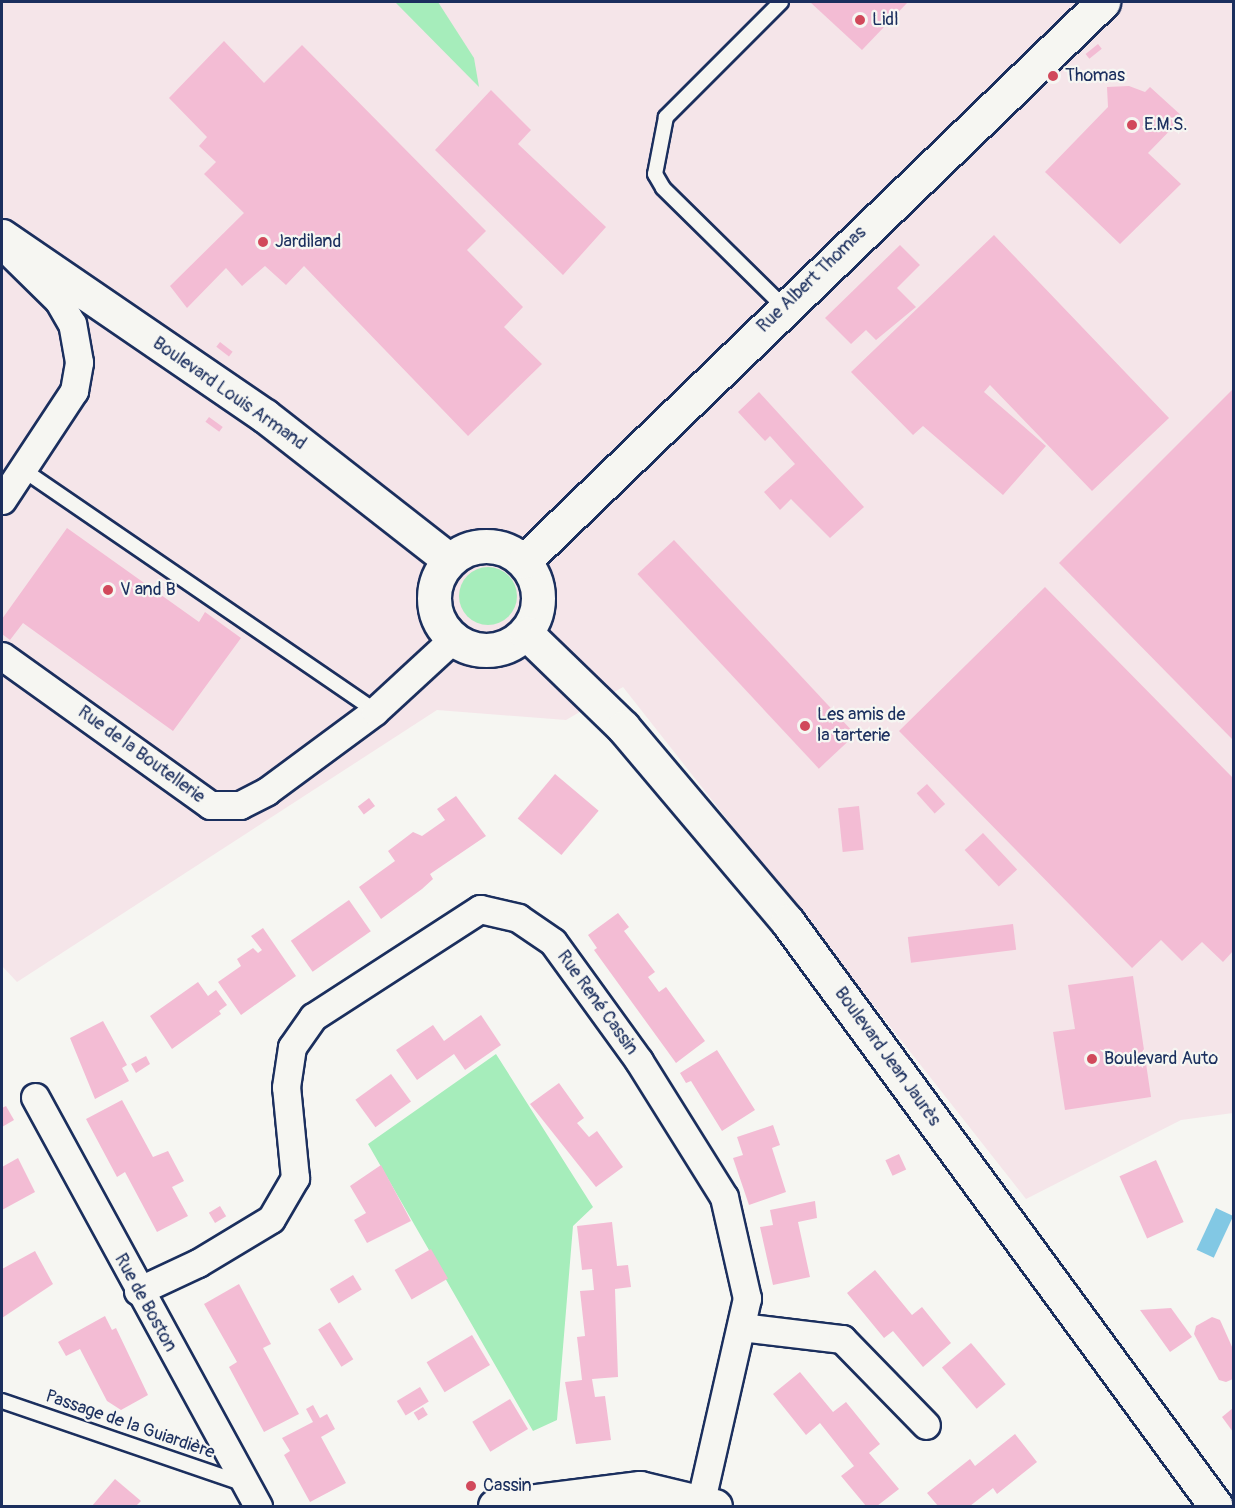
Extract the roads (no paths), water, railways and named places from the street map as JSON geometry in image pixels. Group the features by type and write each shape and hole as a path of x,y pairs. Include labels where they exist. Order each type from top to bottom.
{"main road":[{"name":"Rue Albert Thomas","path":"524,561 783,307 1103,2"},
{"name":"Boulevard Louis Armand","path":"2,236 265,416 449,560"},
{"path":"478,546 510,551 524,561 533,573 538,596 526,633 506,646 483,650 453,639 435,609 439,575 449,560 478,546"},
{"name":"Boulevard Jean Jaurès","path":"526,633 623,727 787,921 1216,1506"},
{"path":"495,1506 640,1488 708,1504"}],"street":[{"path":"2,245 58,300 72,324 79,362 74,391 2,500"},
{"name":"Rue de la Boutellerie","path":"2,656 210,805 240,805 267,791 375,711 453,639"},
{"name":"Rue René Cassin","path":"138,1291 198,1263 271,1219 295,1178 286,1087 292,1047 313,1017 480,909 518,918 554,942 639,1061 724,1197 747,1298 708,1504"},
{"name":"Rue de Boston","path":"35,1098 138,1291 252,1495"},
{"path":"741,1327 842,1339 926,1425"}],"lane":[{"path":"781,2 666,117 655,174 663,188 783,307"},
{"path":"22,470 375,711"},
{"name":"Passage de la Guiardière","path":"2,1401 252,1495"}],"water":[{"path":"1216,1208 1233,1216 1214,1258 1197,1250"}],"place":[{"name":"Lidl","path":"860,20"},
{"name":"Thomas","path":"1053,76"},
{"name":"E.M.S.","path":"1132,125"},
{"name":"Jardiland","path":"263,242"},
{"name":"V and B","path":"108,590"},
{"name":"Les amis de la tarterie","path":"805,726"},
{"name":"Boulevard Auto","path":"1092,1059"},
{"name":"Cassin","path":"471,1486"}]}
